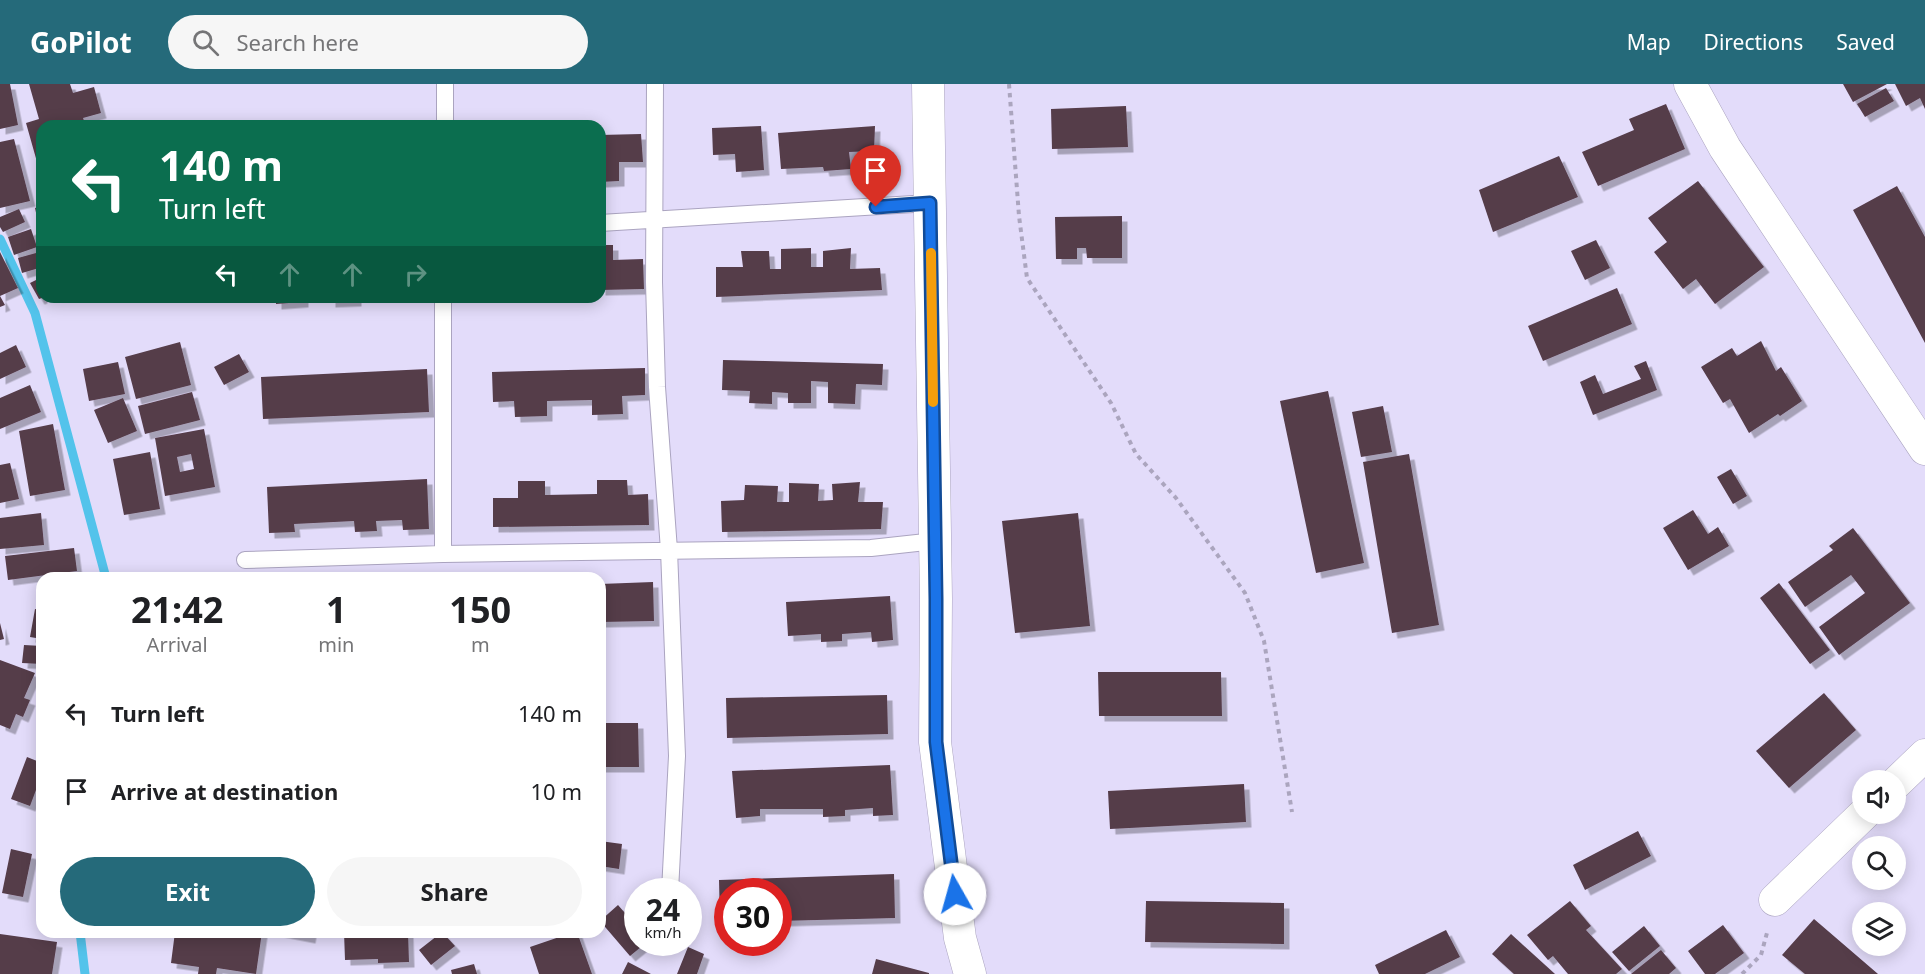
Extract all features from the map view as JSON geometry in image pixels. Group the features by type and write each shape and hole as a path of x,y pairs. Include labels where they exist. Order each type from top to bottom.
{"street":[{"path":"928,84 936,742 960,938 970,974"},
{"path":"1690,84 1725,148 1925,449"},
{"path":"1906,773 1925,755"},
{"path":"1775,900 1854,824"}],"lane":[{"path":"445,84 445,120"},
{"path":"655,84 654,220 657,387 669,550 677,756 671,878"},
{"path":"606,223 930,203"},
{"path":"443,303 443,554"},
{"path":"245,560 443,554 871,548 935,541"}],"path":[{"path":"1010,84 1019,216 1027,278 1110,402 1136,454 1176,498 1245,593 1264,641 1292,812"},
{"path":"1742,974 1761,955 1775,900"}],"building":[{"path":"0,84 10,84 18,125 0,129"},
{"path":"29,84 70,84 73,93 94,87 101,113 83,118 84,120 36,120 36,158 26,123 39,119"},
{"path":"1843,84 1887,84 1853,102"},
{"path":"1895,84 1925,84 1925,109 1920,98 1906,106"},
{"path":"1886,88 1894,101 1865,117 1857,104"},
{"path":"1666,104 1685,149 1598,186 1582,152 1634,130 1629,119"},
{"path":"1126,106 1128,147 1052,149 1051,109"},
{"path":"761,126 764,170 736,172 735,154 713,155 712,128"},
{"path":"875,126 874,151 849,152 851,169 824,171 823,167 781,169 778,133"},
{"path":"641,134 643,162 619,162 619,181 606,182 606,135"},
{"path":"14,139 30,201 0,208 0,142"},
{"path":"1559,156 1578,197 1493,232 1479,190"},
{"path":"1698,181 1764,267 1715,304 1696,279 1683,289 1654,252 1667,242 1648,218"},
{"path":"1897,186 1925,237 1925,343 1853,210"},
{"path":"19,209 25,222 3,232 0,227 0,217"},
{"path":"1122,216 1122,258 1087,258 1086,248 1077,248 1077,259 1056,259 1055,217"},
{"path":"31,229 36,247 14,255 8,237"},
{"path":"1596,240 1610,268 1585,280 1571,251"},
{"path":"606,245 613,245 613,260 643,259 644,289 606,290"},
{"path":"811,248 811,267 823,267 823,251 851,248 850,269 880,268 882,290 716,297 716,267 743,267 741,251 769,251 770,269 781,269 781,249"},
{"path":"0,252 18,288 0,296"},
{"path":"36,253 36,269 22,273 18,258"},
{"path":"36,280 36,294 30,283"},
{"path":"1617,288 1632,324 1543,361 1528,326"},
{"path":"0,296 5,305 0,307"},
{"path":"1761,341 1776,371 1781,367 1802,401 1749,433 1730,399 1723,403 1701,367 1732,348 1737,356"},
{"path":"180,342 191,385 136,399 125,357"},
{"path":"16,345 26,367 0,379 0,353"},
{"path":"239,354 249,372 224,385 214,367"},
{"path":"723,360 883,364 882,385 856,384 855,404 828,403 828,382 811,381 811,403 788,403 788,393 772,392 772,404 749,403 750,391 722,390"},
{"path":"1646,361 1657,390 1593,415 1580,382 1595,375 1603,394 1641,379 1634,366"},
{"path":"118,362 125,394 89,401 83,369"},
{"path":"645,368 645,395 622,396 623,414 592,415 592,400 547,401 547,416 515,417 514,401 493,402 492,372"},
{"path":"427,369 429,412 263,419 261,377"},
{"path":"30,385 41,412 0,429 0,398"},
{"path":"1328,391 1364,563 1316,573 1280,401"},
{"path":"192,392 200,420 145,434 138,406"},
{"path":"123,398 137,431 108,443 94,410"},
{"path":"1383,406 1392,452 1361,457 1352,412"},
{"path":"53,424 65,490 30,496 19,431"},
{"path":"204,429 215,487 165,496 155,438","holes":["191,454 194,469 180,472 177,457"]},
{"path":"150,452 160,509 124,515 113,459"},
{"path":"1409,454 1439,625 1392,633 1363,462"},
{"path":"10,463 19,499 0,503 0,465"},
{"path":"1731,469 1747,496 1733,504 1717,477"},
{"path":"427,479 429,529 403,530 402,520 376,521 377,531 355,532 354,521 294,524 295,532 269,533 267,487"},
{"path":"597,480 627,480 628,495 648,494 649,525 493,527 493,498 518,498 518,481 545,481 545,495 597,494"},
{"path":"860,482 858,502 883,502 881,529 722,532 721,501 744,500 745,485 778,486 777,502 789,502 789,483 819,484 818,501 833,500 832,484"},
{"path":"1693,510 1708,534 1718,527 1729,546 1688,570 1663,528"},
{"path":"41,513 44,545 0,549 0,518"},
{"path":"1078,513 1090,626 1015,633 1002,521"},
{"path":"1853,528 1910,603 1839,655 1819,627 1865,593 1851,575 1805,607 1788,582 1833,550 1829,546"},
{"path":"74,548 77,571 36,572 36,576 8,580 5,556"},
{"path":"653,582 654,621 606,622 606,584"},
{"path":"1779,583 1830,650 1810,664 1760,598"},
{"path":"890,596 893,640 872,642 871,632 842,634 842,641 821,642 821,634 788,636 786,602"},
{"path":"35,609 36,609 36,638 30,637"},
{"path":"0,623 4,639 0,640"},
{"path":"24,645 36,646 36,664 22,663"},
{"path":"0,660 35,673 24,698 30,700 23,717 16,714 10,729 0,725"},
{"path":"1098,672 1221,672 1222,716 1099,716"},
{"path":"1824,693 1856,730 1789,788 1756,751"},
{"path":"887,695 888,734 727,738 726,698"},
{"path":"606,723 638,723 639,767 606,767"},
{"path":"27,757 36,761 36,790 30,806 11,799"},
{"path":"890,765 893,815 873,816 873,808 845,810 845,816 823,817 823,809 760,809 760,816 736,818 732,771"},
{"path":"1244,784 1246,822 1110,829 1108,791"},
{"path":"1638,831 1651,856 1585,890 1573,865"},
{"path":"606,842 622,844 619,869 606,867"},
{"path":"11,849 32,854 23,897 2,893"},
{"path":"894,874 895,918 792,921 792,878 777,878"},
{"path":"1146,901 1284,903 1284,944 1145,942"},
{"path":"1570,901 1591,926 1586,930 1622,969 1616,974 1568,974 1553,956 1548,960 1527,935"},
{"path":"618,905 624,912 624,949 606,928 606,916"},
{"path":"1814,919 1852,952 1852,956 1857,956 1878,974 1805,974 1782,955"},
{"path":"1723,925 1744,953 1715,974 1705,974 1688,951"},
{"path":"1644,926 1660,946 1629,971 1612,952"},
{"path":"1446,930 1460,957 1425,974 1379,974 1375,965"},
{"path":"0,934 57,942 52,974 0,974"},
{"path":"1511,934 1555,974 1514,974 1492,954"},
{"path":"174,938 261,938 256,974 217,968 216,974 198,974 199,967 171,963"},
{"path":"344,938 408,938 409,962 378,963 378,959 345,960"},
{"path":"434,938 448,938 455,946 431,965 419,950"},
{"path":"556,938 579,938 592,974 539,974 530,947"},
{"path":"1661,950 1676,968 1669,974 1631,974"},
{"path":"704,954 697,974 677,974 684,956"},
{"path":"876,959 929,973 929,974 872,974"},
{"path":"628,962 651,974 622,974"},
{"path":"474,964 477,974 452,974 451,970"}],"waterway":[{"path":"0,239 35,313 104,572"},
{"path":"81,938 85,974"}],"slow traffic":[{"path":"931,253 933,402"}],"route":[{"path":"876,207 930,203 936,742 955,894"}]}
